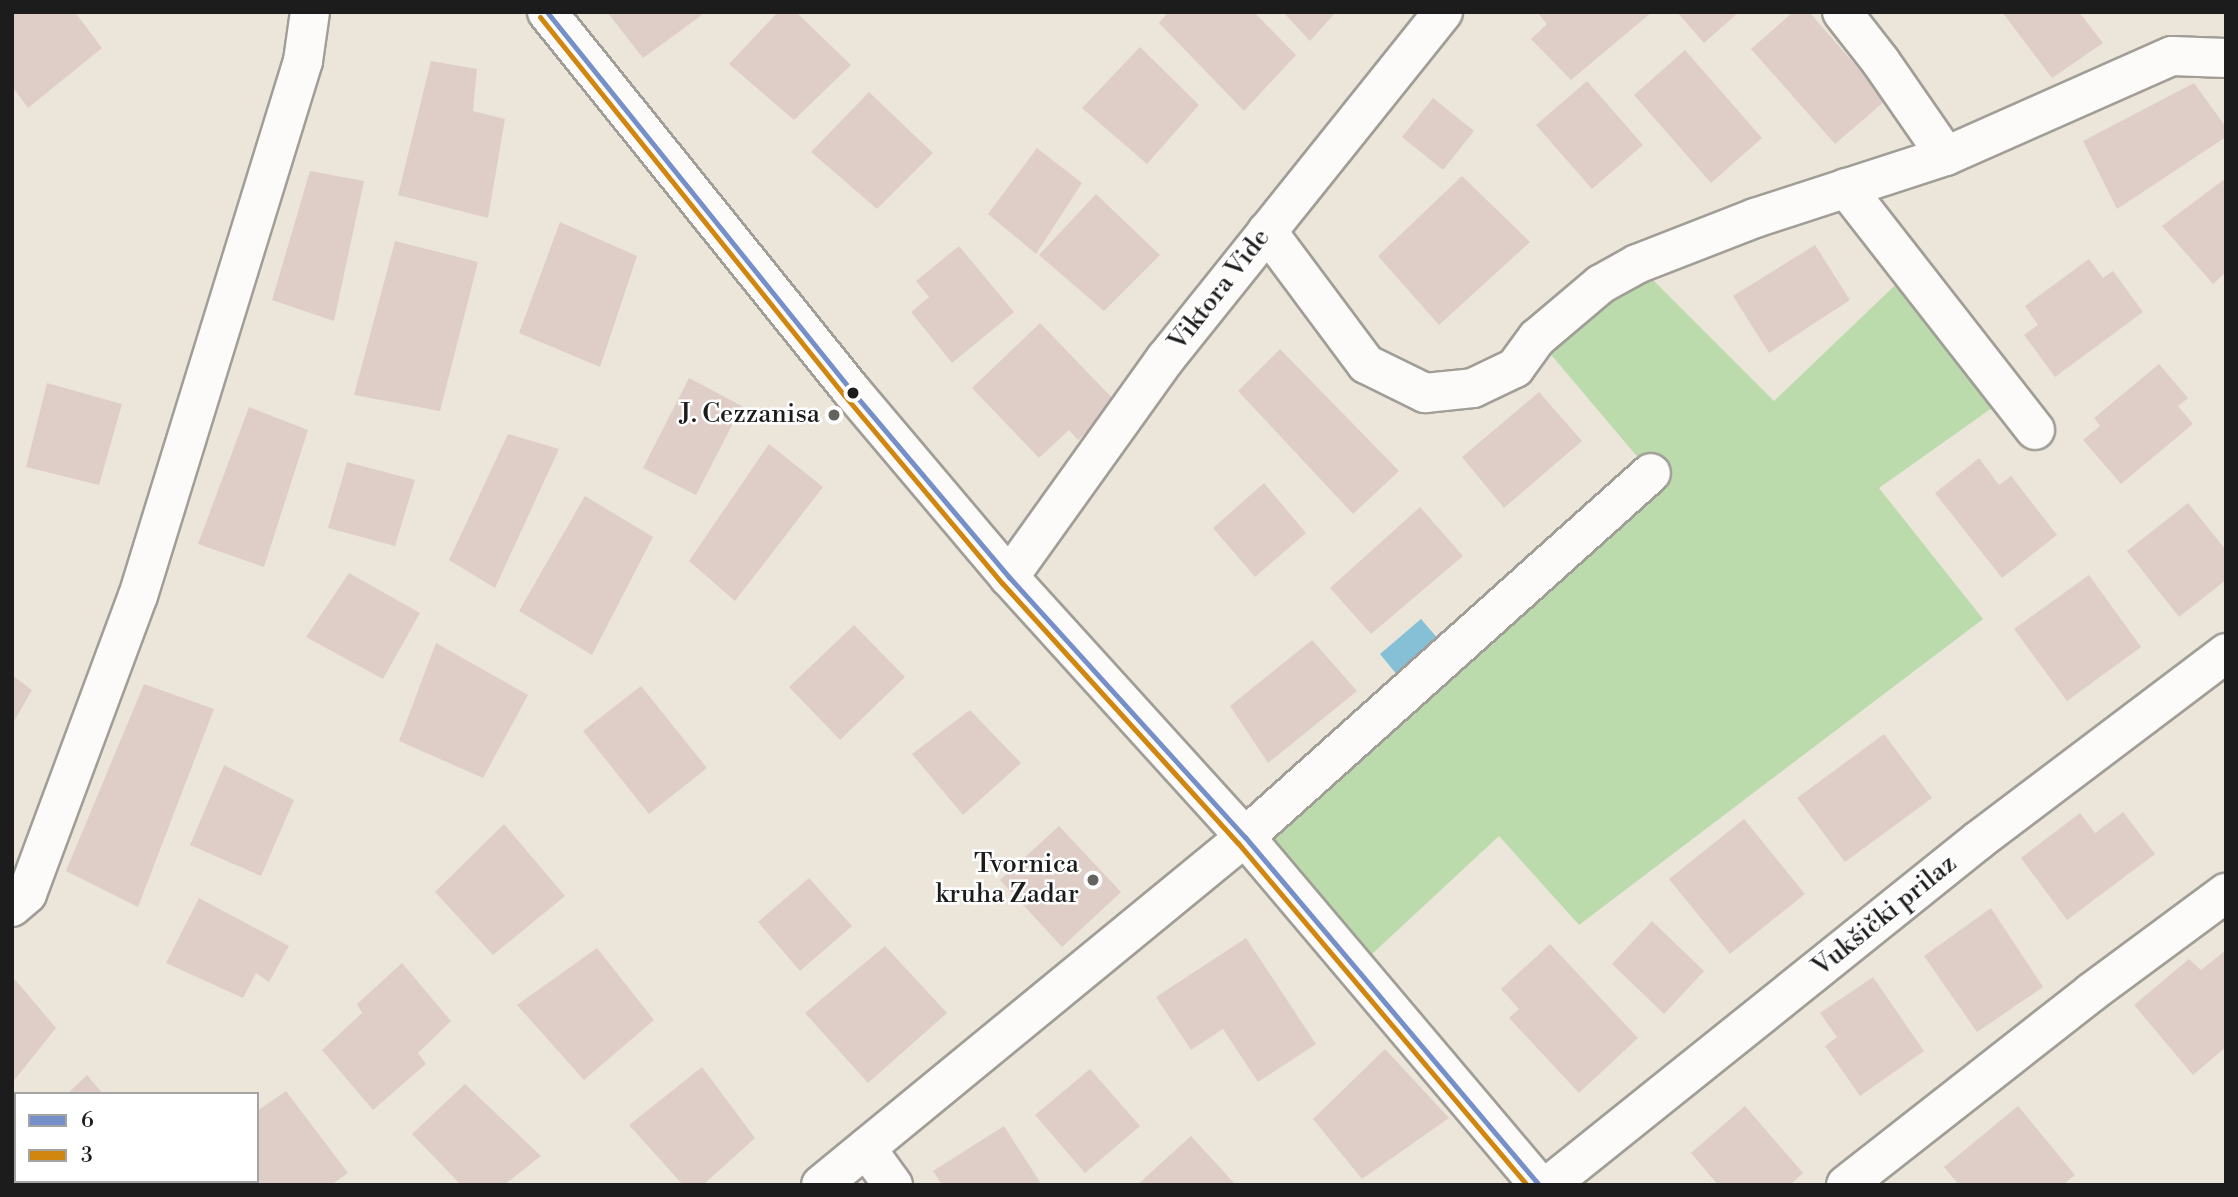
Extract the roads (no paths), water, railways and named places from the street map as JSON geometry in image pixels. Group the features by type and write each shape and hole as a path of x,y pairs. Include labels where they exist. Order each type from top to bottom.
{"street":[{"path":"12,907 27,894 138,596 303,61 310,12"},
{"path":"547,12 851,390 1009,577 1245,837 1358,967 1539,1185"},
{"name":"Viktora Vide","path":"1009,577 1166,358 1443,12"},
{"path":"1842,12 1881,62 1946,156"},
{"path":"1267,231 1366,364 1425,393 1472,388 1515,368 1547,329 1601,284 1637,264 1755,218 1946,156 2172,57 2226,58"},
{"path":"1846,188 2035,429"},
{"path":"821,1185 1245,837 1651,473"},
{"name":"Vukšički prilaz","path":"1549,1185 1979,840 2226,653"},
{"path":"1846,1185 2092,992 2226,893"},
{"path":"866,1148 893,1185"}],"water":[{"path":"1421,619 1439,640 1398,676 1380,654"}],"place":[{"name":"J. Cezzanisa","path":"834,415"},
{"name":"Tvornica kruha Zadar","path":"1093,880"}]}
